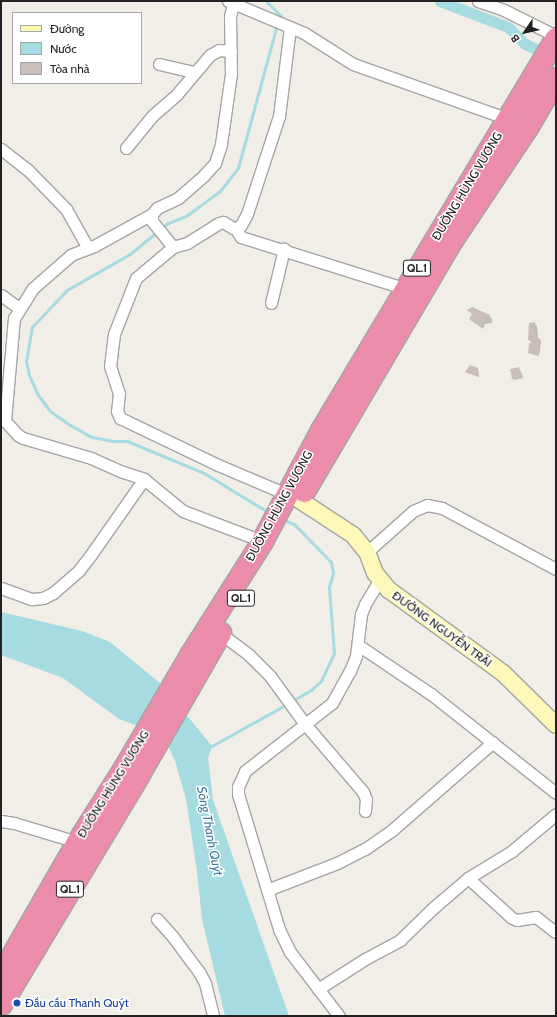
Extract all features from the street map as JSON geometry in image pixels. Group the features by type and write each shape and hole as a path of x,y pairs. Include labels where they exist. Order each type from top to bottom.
{"highway":[{"name":"ĐƯỜNG HÙNG VƯƠNG","path":"196,660 220,633 289,498 321,430 404,288 508,119 556,37"},
{"name":"ĐƯỜNG HÙNG VƯƠNG","path":"289,498 452,240 528,126 556,78"},
{"name":"ĐƯỜNG HÙNG VƯƠNG","path":"1,1004 132,770 270,535"},
{"name":"ĐƯỜNG HÙNG VƯƠNG","path":"1,974 77,842 132,770"}],"street":[{"path":"478,1 504,10 556,37"},
{"path":"270,535 183,511 144,479 123,472 91,458 18,436 3,420 14,318 19,308 33,288 49,272 71,255 88,248 152,214 157,208 178,198 204,175 215,162 222,137 231,74 230,16 232,2 304,33 353,64 508,119"},
{"path":"235,228 241,225 247,214 279,116 282,23"},
{"path":"126,148 147,122 177,94 194,72 215,51 231,51"},
{"path":"159,64 194,72"},
{"path":"1,149 27,169 66,209 88,248"},
{"path":"152,214 152,221 173,247"},
{"path":"289,498 118,416 119,393 110,366 114,334 136,278 173,247 187,243 219,223 226,223 235,228 242,237 404,288"},
{"path":"271,304 284,249"},
{"path":"1,295 19,308"},
{"path":"1,588 32,599 43,598 53,593 79,570 144,479"},
{"name":"ĐƯỜNG NGUYỄN TRÃI","path":"289,498 353,535 368,552 376,572 389,590 503,673 556,725"},
{"path":"368,552 413,510 427,505 442,508 556,568"},
{"path":"339,1016 290,952 280,929 267,890 238,794 238,787 245,772 332,703 350,671 358,645 361,614 368,598 380,579"},
{"path":"220,633 260,664 305,724 363,792 366,799 365,811"},
{"path":"358,645 431,694 556,793"},
{"path":"267,890 337,863 365,849 391,831 492,742"},
{"path":"318,989 364,959 400,940 433,908 468,878 512,851 556,814"},
{"path":"1,821 14,823 77,842"},
{"path":"468,878 512,918 517,920 527,917 536,917 555,932"},
{"path":"156,919 173,937 199,972 205,983 213,1016"}],"water":[{"name":"Sông Thanh Quýt","path":"1,612 82,631 110,642 161,684 212,746 208,758 213,800 289,1016 225,1016 202,919 197,871 186,799 175,761 169,747 152,731 119,719 63,678 1,655"}],"building":[{"path":"472,307 490,315 489,320 482,321 480,327 469,319 472,314 467,310"},
{"path":"535,322 536,335 538,336 537,341 528,340 529,323"},
{"path":"529,343 540,344 539,351 536,355 528,353"},
{"path":"470,365 478,368 479,377 465,372"},
{"path":"519,367 523,377 512,379 510,369"}],"waterway":[{"path":"266,1 281,16 279,19"},
{"path":"440,1 508,27 525,44 543,52"},
{"path":"161,228 168,223 186,216 220,191 238,168 277,24"},
{"path":"157,232 130,254 67,290 32,327 26,361 29,375 38,395 50,411 70,425 92,437 112,441 127,441 204,473 268,512"},
{"path":"282,519 294,524 331,562 333,573 329,587 334,653 321,681 311,690 292,701"},
{"path":"210,747 287,704"}],"place":[{"name":"Đầu cầu Thanh Quýt","path":"17,1003"}]}
